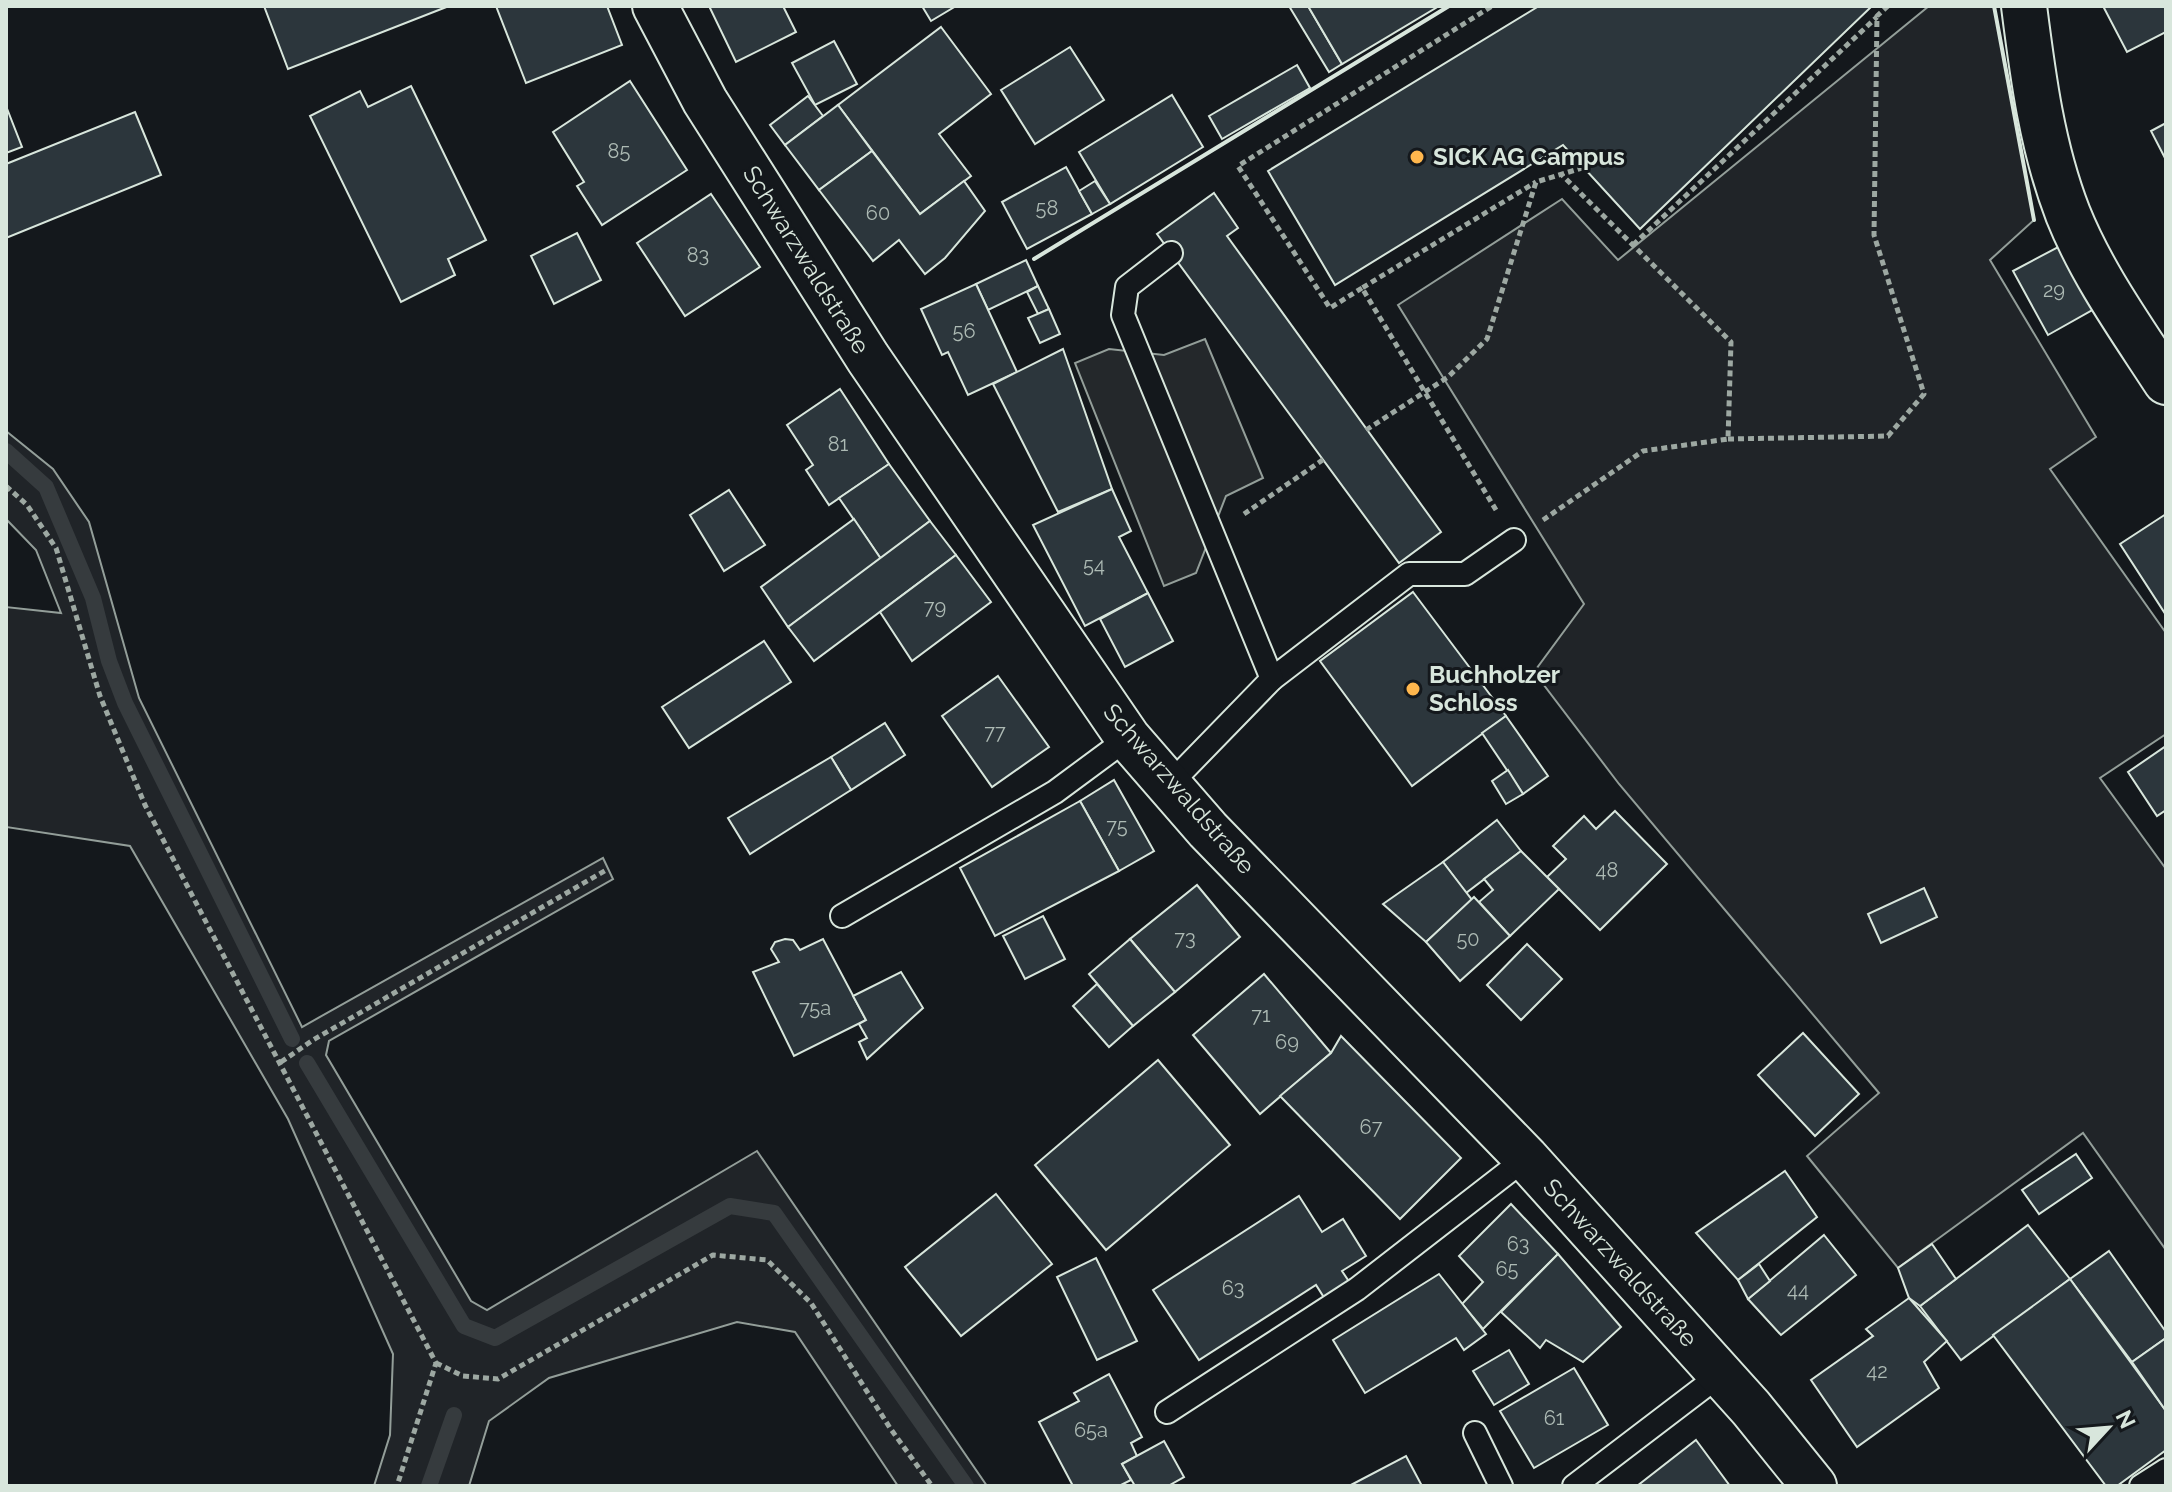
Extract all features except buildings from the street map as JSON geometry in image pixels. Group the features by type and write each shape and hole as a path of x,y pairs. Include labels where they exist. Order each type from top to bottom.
{"street":[{"name":"Schwarzwaldstraße","path":"655,6 705,101 868,358 1128,738 1169,785 1526,1158 1721,1374 1814,1486"},
{"path":"2024,6 2039,119 2069,218 2108,293 2166,382"}],"lane":[{"path":"1171,253 1127,287 1123,315 1272,679"},
{"path":"1169,785 1272,679 1409,574 1465,574 1514,540"},
{"path":"842,916 1055,792 1128,738"},
{"path":"1167,1412 1357,1289 1526,1158"},
{"path":"1574,1486 1721,1374"},
{"path":"1475,1433 1501,1486"},
{"path":"2141,1486 2166,1470"}],"path":[{"path":"1492,6 1238,166 1330,308 1536,182 1582,168"},
{"path":"1633,245 1888,6"},
{"path":"1362,288 1514,540 1643,451 1728,439 1888,436 1924,394 1874,235 1877,16"},
{"path":"1562,175 1731,342 1728,439"},
{"path":"1366,430 1448,377 1487,339 1536,182"},
{"path":"1211,532 1324,459"},
{"path":"6,486 27,505 56,548 100,696 145,805 436,1363 463,1376 498,1379 713,1255 767,1260 811,1303 890,1428 932,1486"},
{"path":"281,1062 313,1040 608,869"},
{"path":"397,1486 436,1363"}],"shaded area":[{"path":"1929,6 1994,6 2034,220 1990,260 2096,437 2050,469 2166,633 2166,734 2100,778 2166,869 2166,1250 2083,1133 1898,1268 1807,1156 1879,1093 1619,784 1534,672 1584,604 1398,305 1562,199 1618,260"},
{"path":"1205,339 1263,478 1226,496 1196,573 1164,586 1075,363 1109,349 1164,355"},
{"path":"6,431 53,469 89,522 139,698 302,1027 603,858 613,879 329,1041 326,1055 471,1301 487,1310 757,1151 987,1486 898,1486 795,1332 737,1322 549,1378 489,1421 469,1486 374,1486 390,1435 393,1354 288,1119 130,846 6,827 6,607 61,613 36,550 6,519"}],"waterway":[{"path":"6,451 46,487 93,598 109,661 125,703 292,1039"},
{"path":"307,1063 464,1326 495,1338 730,1206 774,1213 966,1486"},
{"path":"429,1486 454,1415"}],"wall":[{"path":"1034,259 1449,6"},
{"path":"1994,6 2034,220"}],"place":[{"name":"SICK AG Campus","path":"1417,157"},
{"name":"Buchholzer Schloss","path":"1413,689"}]}
